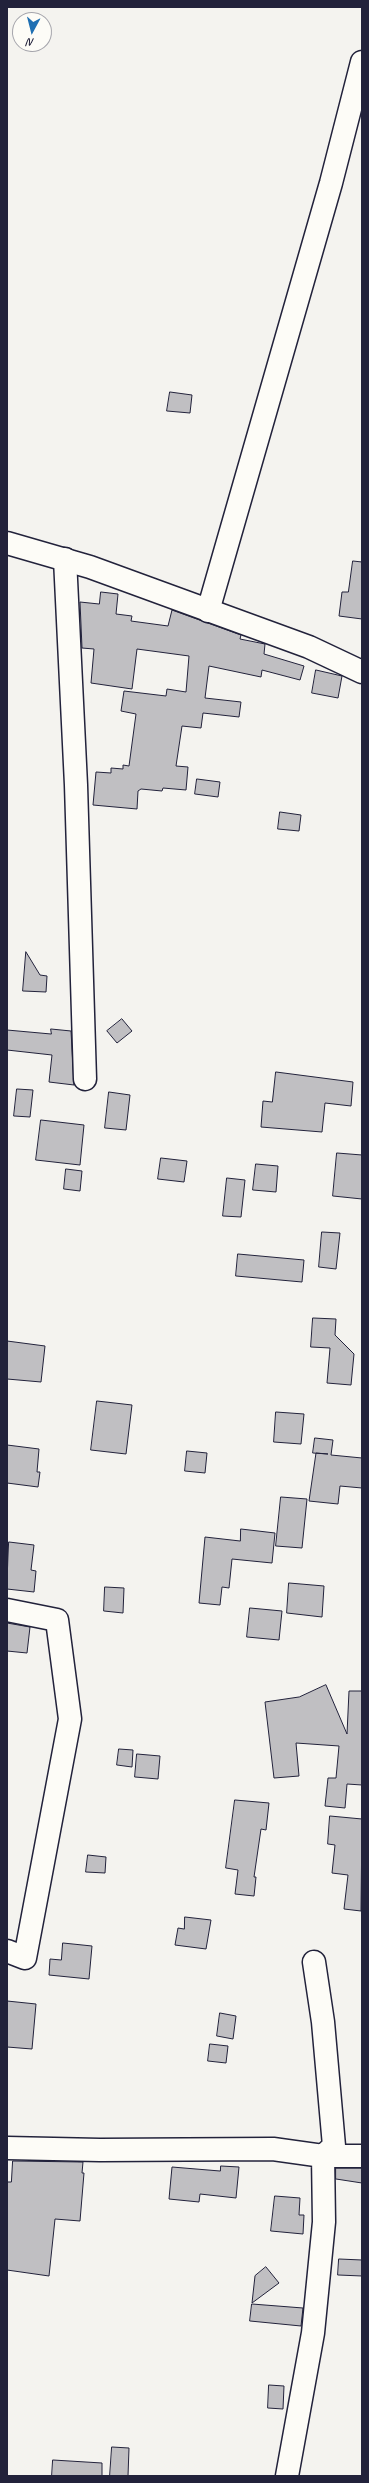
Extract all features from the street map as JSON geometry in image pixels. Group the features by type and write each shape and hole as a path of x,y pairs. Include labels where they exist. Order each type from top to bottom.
{"street":[{"path":"208,611 331,183 362,62"},
{"path":"7,544 90,567 309,647 362,672"},
{"path":"65,560 76,785 84,1079"},
{"path":"7,1610 57,1620 70,1719 25,1958 7,1951"},
{"path":"287,2476 313,2333 324,2222 323,2156 334,2146 323,2022 314,1962"},
{"path":"7,2148 100,2150 273,2149 323,2156 362,2156"}],"building":[{"path":"170,392 192,395 190,413 167,411"},
{"path":"353,561 362,562 362,619 339,616 342,592 348,592"},
{"path":"101,592 118,594 116,614 132,616 131,621 168,626 172,610 241,635 240,639 265,644 264,654 304,666 300,680 262,670 261,677 209,666 205,698 241,702 239,717 203,713 201,728 182,726 176,766 188,767 186,790 163,788 162,791 141,789 138,791 137,809 93,805 96,772 111,773 111,768 123,769 123,765 129,766 136,714 121,711 124,691 166,696 167,689 186,692 189,656 137,649 132,689 91,683 94,649 82,648 80,602 99,604"},
{"path":"316,670 342,676 338,698 312,693"},
{"path":"197,779 220,782 218,797 195,794"},
{"path":"280,812 301,815 299,831 278,829"},
{"path":"26,952 40,975 47,976 46,992 23,991"},
{"path":"122,1019 132,1031 117,1043 107,1031"},
{"path":"51,1029 71,1031 74,1085 49,1082 52,1055 7,1050 7,1030 51,1034"},
{"path":"276,1072 353,1082 351,1106 325,1103 322,1132 261,1127 263,1101 272,1102"},
{"path":"17,1089 33,1090 30,1117 14,1116"},
{"path":"109,1092 130,1095 126,1130 105,1128"},
{"path":"41,1120 84,1125 80,1165 36,1160"},
{"path":"337,1153 362,1155 362,1199 333,1196"},
{"path":"161,1158 187,1161 184,1182 158,1179"},
{"path":"256,1164 278,1166 276,1192 253,1190"},
{"path":"66,1169 82,1171 80,1191 64,1189"},
{"path":"227,1178 245,1180 241,1217 223,1216"},
{"path":"322,1232 340,1233 336,1269 319,1267"},
{"path":"238,1254 304,1260 302,1282 236,1276"},
{"path":"313,1318 336,1319 335,1335 354,1354 351,1385 327,1383 330,1348 311,1347"},
{"path":"7,1341 45,1346 41,1382 7,1379"},
{"path":"97,1401 132,1405 126,1454 91,1450"},
{"path":"276,1412 304,1414 301,1444 274,1442"},
{"path":"315,1438 333,1440 331,1455 362,1458 362,1488 340,1486 338,1504 309,1501 316,1453 313,1453"},
{"path":"7,1445 39,1449 37,1472 40,1472 38,1487 7,1483"},
{"path":"187,1451 207,1453 205,1473 185,1471"},
{"path":"281,1497 307,1499 302,1548 276,1546"},
{"path":"241,1529 275,1533 272,1563 232,1559 229,1588 222,1587 220,1605 199,1603 205,1537 240,1541"},
{"path":"9,1542 34,1545 31,1570 36,1571 34,1592 7,1589"},
{"path":"289,1583 324,1586 322,1617 287,1613"},
{"path":"105,1587 124,1588 123,1613 104,1611"},
{"path":"250,1608 282,1611 279,1640 247,1637"},
{"path":"7,1623 30,1627 27,1653 7,1651"},
{"path":"326,1685 347,1734 349,1691 362,1691 362,1785 347,1784 345,1808 325,1806 328,1778 336,1778 339,1746 296,1743 299,1776 274,1778 265,1702 299,1697"},
{"path":"119,1749 133,1750 132,1767 117,1765"},
{"path":"137,1754 160,1756 158,1779 135,1777"},
{"path":"235,1800 269,1803 266,1830 261,1829 254,1877 256,1877 254,1896 235,1894 238,1870 226,1868"},
{"path":"330,1816 362,1819 361,1911 344,1909 348,1875 332,1873 335,1845 328,1844"},
{"path":"88,1855 106,1857 105,1873 86,1872"},
{"path":"185,1917 211,1920 206,1949 175,1945 178,1928 184,1929"},
{"path":"63,1943 92,1946 89,1979 49,1975 50,1959 61,1960"},
{"path":"7,2001 36,2004 32,2049 7,2047"},
{"path":"220,2013 236,2016 233,2039 217,2036"},
{"path":"210,2044 228,2046 226,2063 208,2061"},
{"path":"13,2161 83,2162 82,2173 84,2173 80,2221 55,2219 49,2276 7,2270 7,2182 11,2182"},
{"path":"221,2166 239,2167 236,2198 200,2194 199,2202 169,2199 172,2167 220,2171"},
{"path":"336,2168 362,2168 362,2183 336,2179"},
{"path":"275,2196 300,2198 299,2215 304,2215 303,2234 271,2231"},
{"path":"339,2259 362,2260 362,2276 338,2275"},
{"path":"266,2267 279,2283 252,2303 255,2276"},
{"path":"252,2304 303,2308 301,2326 250,2321"},
{"path":"269,2385 284,2386 283,2409 268,2408"},
{"path":"112,2447 129,2448 128,2476 110,2476"},
{"path":"53,2460 102,2463 102,2476 52,2476"}]}
